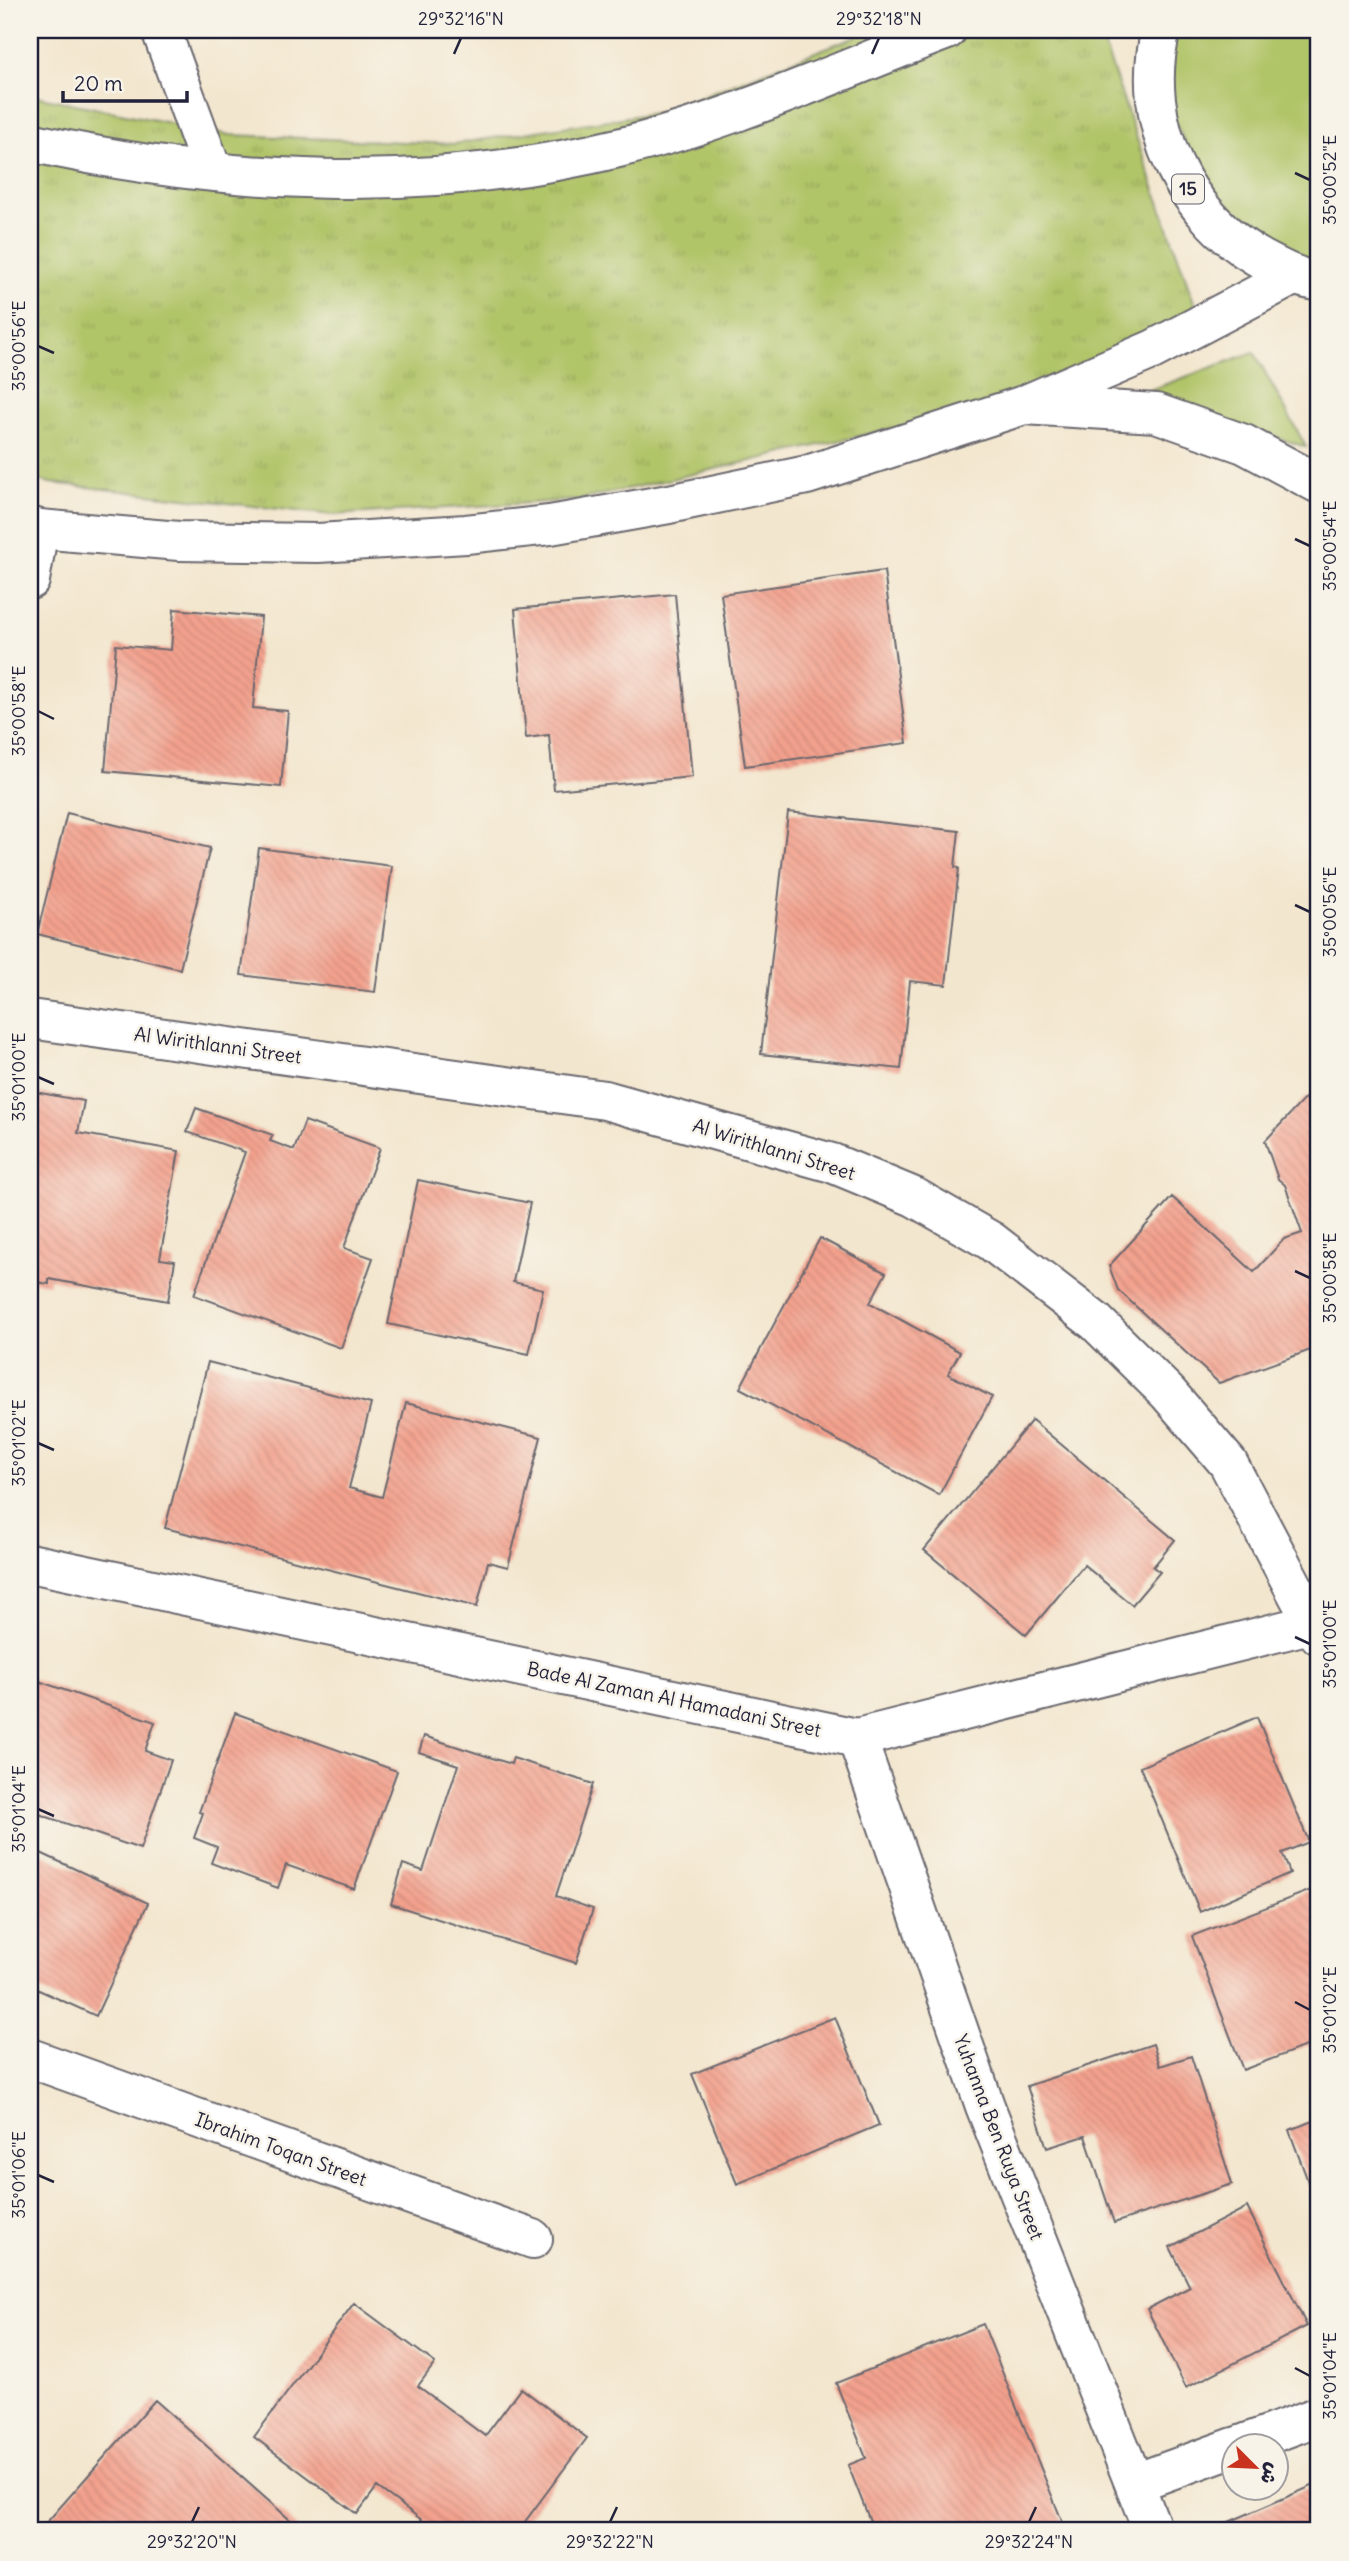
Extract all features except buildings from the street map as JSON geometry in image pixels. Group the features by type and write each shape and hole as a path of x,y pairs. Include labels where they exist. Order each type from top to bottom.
{"main road":[{"path":"161,30 212,170"},
{"name":"15","path":"1161,30 1156,52 1156,108 1172,164 1202,212 1244,250 1311,283"},
{"path":"30,142 104,158 300,179 439,177 511,170 618,149 686,130 938,32"},
{"path":"30,580 34,528 179,541 318,543 466,534 550,525 669,504 807,475 1024,405 1311,283"},
{"path":"1024,405 1156,414 1244,444 1319,484"},
{"name":"Al Wirithlanni Street","path":"30,1019 605,1100 832,1163 914,1197 991,1241 1054,1289 1096,1322 1168,1393 1228,1463 1317,1629"},
{"name":"Bade Al Zaman Al Hamadani Street","path":"30,1563 858,1738 1317,1629"},
{"name":"Yuhanna Ben Ruya Street","path":"858,1738 985,2106 1153,2531"},
{"name":"Ibrahim Toqan Street","path":"30,2058 533,2239"},
{"path":"1275,2432 1319,2416"},
{"path":"1135,2483 1220,2452"}],"green space":[{"path":"872,30 1099,30 1196,308 1024,405 877,432 579,500 332,515 51,483 30,478 30,95 230,135 454,144 661,112"},
{"path":"1175,30 1319,30 1319,270 1301,264 1217,209 1169,110"},
{"path":"1254,352 1306,447 1139,394"}]}
